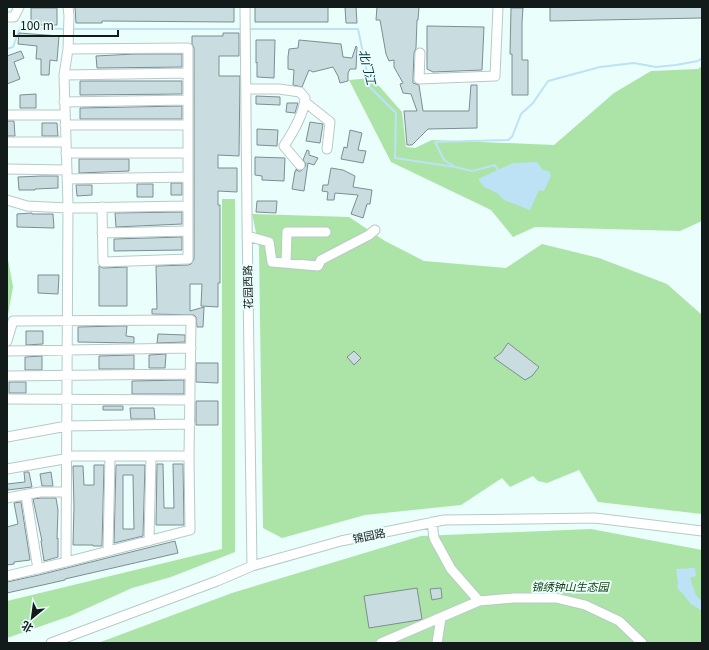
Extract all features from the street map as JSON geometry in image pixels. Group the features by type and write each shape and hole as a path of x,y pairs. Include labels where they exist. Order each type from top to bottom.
{"street":[{"path":"7,17 14,18 19,7"},
{"path":"66,562 68,208 64,75 68,49 68,7"},
{"name":"花园西路","path":"245,7 252,566"},
{"path":"420,54 419,80 494,76 498,7"},
{"path":"68,49 188,48 188,259 103,262 102,207"},
{"path":"64,75 188,73"},
{"path":"246,89 279,89 300,92 305,98 305,105 294,131 284,146 300,165"},
{"path":"64,102 188,100"},
{"path":"305,102 330,122 327,149"},
{"path":"7,115 65,120 188,125"},
{"path":"7,142 66,142"},
{"path":"66,153 188,154"},
{"path":"7,169 67,174 188,177"},
{"path":"7,200 27,206 68,208 188,206"},
{"path":"247,236 269,242 272,262 318,266 322,260 369,235 374,230"},
{"path":"102,233 188,231"},
{"path":"286,263 287,232 326,232"},
{"path":"7,341 13,321 191,320 189,456 190,530 7,576"},
{"path":"7,351 191,348"},
{"path":"7,376 190,374"},
{"path":"7,399 190,400"},
{"path":"7,437 67,426 190,424"},
{"path":"7,469 71,456 189,456"},
{"path":"108,551 110,456"},
{"path":"148,541 151,456"},
{"path":"7,498 40,492 66,492"},
{"path":"26,494 38,568"},
{"name":"锦园路","path":"51,643 218,581 252,566 341,541 432,522 444,520 595,518 702,531"},
{"path":"432,522 434,538 451,569 479,601"},
{"path":"381,643 479,601 514,598 556,598 585,605 619,621 642,643"},
{"path":"437,643 441,618"}],"green space":[{"path":"702,66 702,221 680,231 535,227 513,237 491,210 391,162 349,80 372,78 402,112 406,147 415,148 432,140 554,145 614,93 651,71 698,69"},
{"path":"222,199 235,199 235,552 171,577 132,588 70,616 7,638 7,601 222,549"},
{"path":"252,214 349,217 385,241 424,261 506,268 542,244 599,258 667,284 702,315 702,514 598,502 579,470 547,483 538,481 533,476 510,487 502,478 461,505 365,515 282,538 263,528 259,247"},
{"path":"7,254 13,287 7,320"},
{"name":"锦绣钟山生态园","path":"591,529 702,550 702,643 98,643 232,593 421,536"}],"water":[{"path":"537,162 543,170 549,171 551,176 544,191 539,190 530,210 504,200 497,193 484,187 478,179 513,163"},
{"path":"695,568 696,576 690,578 696,595 702,602 702,611 691,604 677,588 678,583 676,569"}],"building":[{"path":"75,7 234,7 234,22 102,21 102,23 76,23"},
{"path":"255,7 328,7 328,22 255,22"},
{"path":"345,7 356,7 357,23 346,23"},
{"path":"377,7 419,7 416,48 414,53 413,83 419,85 423,111 469,111 471,85 477,85 477,128 428,129 412,145 407,145 404,111 417,111 411,94 403,93 400,84 403,83 394,67 394,60 389,61 386,54 380,20 376,20"},
{"path":"550,7 702,7 702,18 550,21"},
{"path":"31,8 57,8 57,25 31,25"},
{"path":"511,8 523,8 522,60 528,60 528,95 512,95 512,54 510,54"},
{"path":"427,26 484,27 482,70 433,72 427,69"},
{"path":"19,33 59,36 57,61 50,60 49,75 41,75 41,59 36,59 37,46 18,44"},
{"path":"223,33 239,33 239,56 219,56 219,76 240,76 239,156 218,155 218,168 237,168 237,192 218,191 218,205 220,205 220,283 218,283 218,307 201,306 202,284 190,284 190,311 204,307 203,327 197,327 196,317 194,315 152,314 152,309 157,309 156,266 188,265 191,264 194,259 194,48 192,44 192,36 223,36"},
{"path":"256,40 275,40 274,78 257,77"},
{"path":"299,40 341,44 343,57 352,58 356,46 356,69 350,69 348,73 348,81 340,83 333,67 313,72 309,70 302,87 293,85 294,70 288,69 289,49 298,48"},
{"path":"21,51 24,58 14,62 20,79 7,84 7,56"},
{"path":"182,54 182,67 97,68 96,56"},
{"path":"80,81 182,81 182,94 80,95"},
{"path":"36,94 36,108 20,108 20,95"},
{"path":"256,96 280,97 280,105 256,104"},
{"path":"287,103 298,103 295,113 286,112"},
{"path":"182,106 182,119 80,119 80,108"},
{"path":"7,121 14,121 15,136 7,136"},
{"path":"310,122 323,124 320,143 306,141"},
{"path":"42,123 57,123 58,136 42,136"},
{"path":"257,129 278,130 277,146 257,145"},
{"path":"350,130 362,133 358,150 366,151 363,163 341,159 344,147 347,148"},
{"path":"307,150 309,151 309,155 318,158 314,165 308,163 304,191 292,189 296,169 301,171 305,167 306,164 303,160"},
{"path":"255,157 285,158 284,181 262,180 262,176 255,175"},
{"path":"79,159 129,159 129,171 79,173"},
{"path":"331,168 343,170 355,176 353,187 372,190 370,204 367,204 363,218 351,214 358,195 335,193 334,200 327,200 328,192 322,191 323,185 328,185"},
{"path":"58,176 58,188 19,190 18,177"},
{"path":"171,183 182,183 182,195 171,195"},
{"path":"137,184 153,184 153,197 137,197"},
{"path":"76,185 92,185 92,195 77,196"},
{"path":"257,201 277,201 276,213 256,212"},
{"path":"182,212 182,224 116,227 115,213"},
{"path":"17,214 53,214 54,228 17,227"},
{"path":"182,237 182,250 114,251 114,239"},
{"path":"99,266 103,268 127,267 127,306 99,306"},
{"path":"38,275 59,275 58,294 38,293"},
{"path":"127,326 126,336 134,337 134,343 78,342 78,327"},
{"path":"26,331 43,331 43,344 26,345"},
{"path":"158,334 185,335 185,342 157,343"},
{"path":"508,343 539,367 532,376 525,380 494,358 501,353"},
{"path":"354,351 361,358 354,365 347,357"},
{"path":"166,354 165,368 149,368 149,355"},
{"path":"134,355 134,369 99,369 99,356"},
{"path":"42,356 42,370 25,370 25,357"},
{"path":"196,363 218,363 218,383 196,382"},
{"path":"184,380 184,394 132,394 132,381"},
{"path":"9,382 26,382 26,393 9,393"},
{"path":"196,401 218,401 218,425 196,425"},
{"path":"103,406 123,406 123,410 103,410"},
{"path":"130,408 154,408 155,419 131,419"},
{"path":"157,464 163,464 164,508 174,508 173,464 183,464 184,525 156,525"},
{"path":"94,465 104,465 102,546 73,545 73,466 83,466 84,485 94,485"},
{"path":"116,465 145,465 143,536 114,543","holes":["123,475 133,475 134,529 123,529"]},
{"path":"24,472 29,472 32,487 8,490 7,484 25,482"},
{"path":"51,472 53,486 42,486 40,474"},
{"path":"56,498 58,510 58,557 44,561 42,541 33,499"},
{"path":"21,502 30,560 14,562 14,564 7,565 7,527 18,524 14,503"},
{"path":"175,541 178,553 7,593 7,582"},
{"path":"417,588 422,619 369,628 364,596"},
{"path":"441,588 442,598 432,600 430,589"}],"waterway":[{"name":"北门江","path":"7,49 13,47 20,28 66,29"},
{"name":"北门江","path":"70,29 242,29"},
{"name":"北门江","path":"248,29 358,29 370,87 396,113 395,158 455,167 444,160 435,142 508,140 512,137 521,114 533,103 548,81 600,67 634,63 656,67 698,61 702,58"},
{"path":"455,167 472,171 495,165 498,170"}]}
